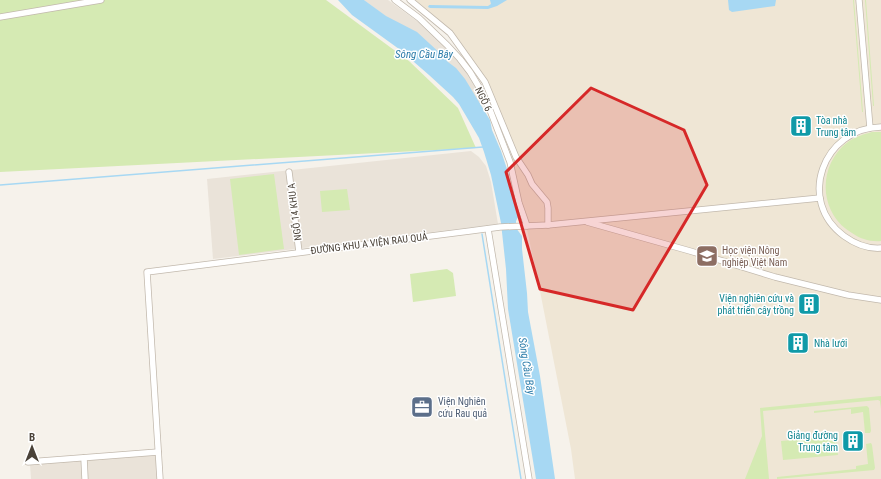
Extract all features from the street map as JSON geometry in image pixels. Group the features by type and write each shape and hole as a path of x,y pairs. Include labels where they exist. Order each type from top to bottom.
{"street":[{"path":"0,16 101,0"},
{"name":"NGÕ 6","path":"395,0 419,18 448,46 470,72 479,87 490,110 510,162 520,207 526,226"},
{"path":"410,0 450,33 485,82 516,157 532,184 547,202 548,225"},
{"path":"859,0 870,128"},
{"path":"881,127 856,132 838,143 824,164 819,184 820,198 823,209 834,227 841,234 859,245 881,249"},
{"name":"NGÕ 14 KHU A","path":"289,172 299,252"},
{"name":"ĐƯỜNG KHU A VIỆN RAU QUẢ","path":"158,452 147,272 500,227 585,222 820,198"},
{"path":"585,222 690,251 775,277 841,294 881,300"},
{"path":"488,229 529,479"},
{"path":"28,462 158,452 160,479"},
{"path":"84,458 85,479"}],"highlighted area":[{"path":"591,88 684,130 707,185 633,310 540,289 506,172"}],"shaded area":[{"path":"364,0 388,0 425,27 456,57 471,78 485,105 479,107 388,18"},
{"name":"Học viện Nông nghiệp Việt Nam","path":"413,0 881,0 881,479 575,479 571,449 539,286 506,130 487,81 451,32"},
{"path":"471,151 479,157 486,166 491,182 498,224 213,259 207,179"},
{"path":"157,455 158,479 31,479 30,464"}],"green space":[{"path":"0,0 326,0 409,61 458,108 476,148 0,172"},
{"path":"854,0 863,112 862,112"},
{"path":"866,0 874,106 873,106"},
{"path":"872,132 881,132 881,241 873,241 862,238 855,235 842,225 834,215 826,193 826,180 834,157 849,141"},
{"path":"274,174 284,249 239,255 230,179"},
{"path":"347,189 350,210 322,212 320,191"},
{"path":"447,269 453,273 456,296 413,302 410,274"},
{"path":"881,396 881,409 880,401 878,400 763,411 769,479 745,479 762,436 760,408"},
{"path":"867,406 869,408 870,433 865,433 863,412 851,414 851,409 814,413 814,411"},
{"path":"836,436 838,455 783,460 781,441"},
{"path":"871,443 875,468 874,470 777,479 777,477 856,469 856,466 868,464 866,444"}],"water":[{"name":"Sông Cầu Bây","path":"338,0 364,0 386,16 417,32 456,68 465,79 490,120 492,130 508,172 518,217 516,221 516,228 522,236 528,312 540,376 555,479 536,479 508,309 506,269 501,223 491,175 479,138 459,104 453,97 399,49 352,15"},
{"path":"490,0 507,0 488,9 428,7 429,5 488,6 491,4"},
{"path":"728,0 776,0 775,6 732,12 729,10"}],"waterway":[{"path":"0,185 483,147"},
{"path":"482,234 521,479"}],"place":[{"name":"Tòa nhà Trung tâm","path":"801,126"},
{"name":"Học viện Nông nghiệp Việt Nam","path":"707,256"},
{"name":"Viện nghiên cứu và phát triển cây trồng","path":"809,304"},
{"name":"Nhà lưới","path":"798,343"},
{"name":"Viện Nghiên cứu Rau quả","path":"422,407"},
{"name":"Giảng đường Trung tâm","path":"853,441"}]}
